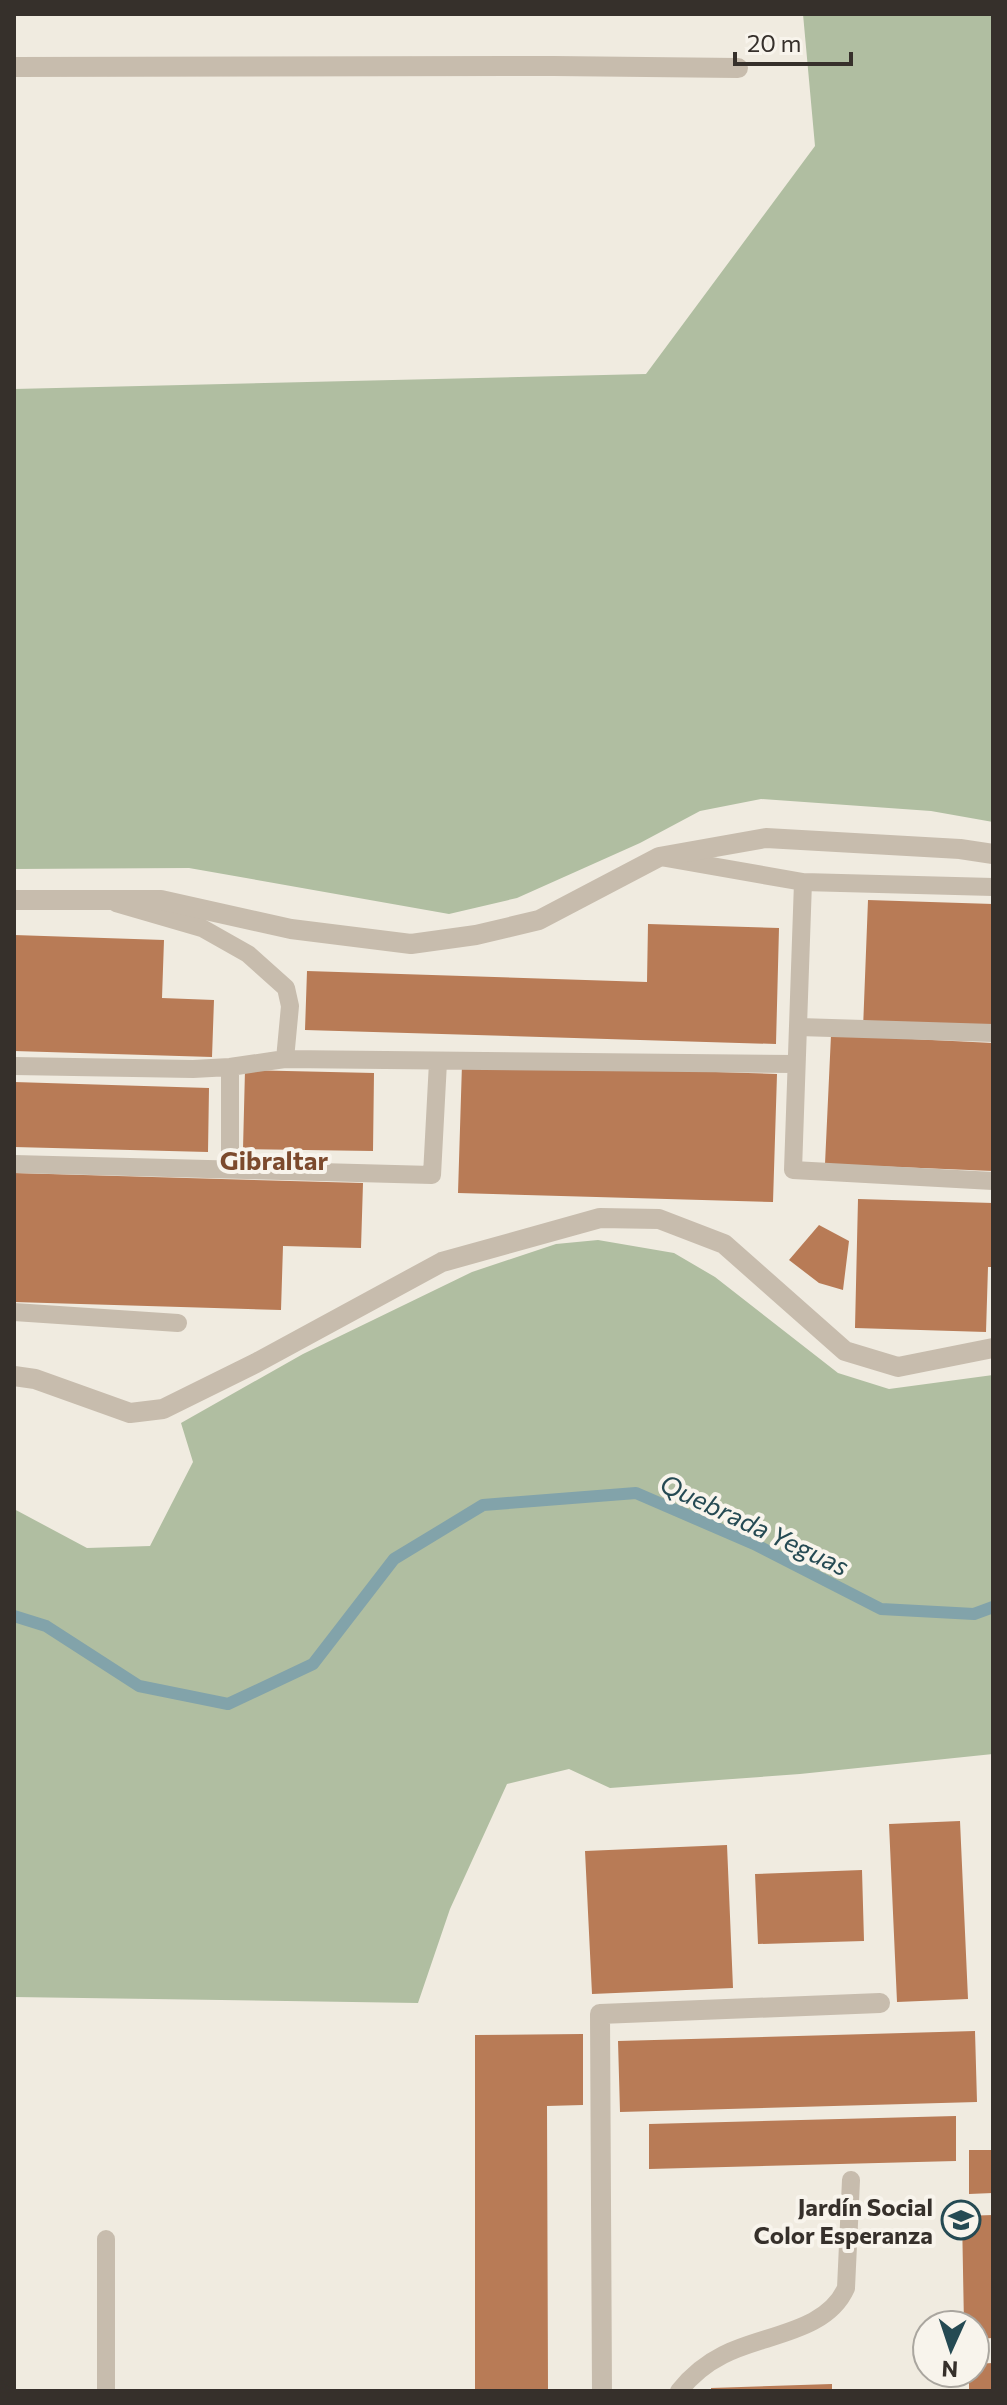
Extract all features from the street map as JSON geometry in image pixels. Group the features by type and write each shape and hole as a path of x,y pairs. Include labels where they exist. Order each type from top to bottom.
{"street":[{"path":"14,67 738,68"},
{"path":"14,900 161,900 291,929 411,944 476,935 539,920 659,857 766,838 960,849 993,854"},
{"path":"14,1376 35,1379 130,1413 163,1409 256,1363 442,1262 600,1218 659,1219 724,1244 845,1351 898,1367 993,1348"},
{"path":"602,2391 600,2014 880,2003"}],"lane":[{"path":"659,857 803,882 993,887"},
{"path":"803,882 793,1170 993,1181"},
{"path":"112,902 202,928 248,954 286,988 290,1006 285,1059"},
{"path":"799,1027 993,1033"},
{"path":"14,1066 230,1067 285,1059 795,1064"},
{"path":"14,1164 432,1175 438,1062"},
{"path":"230,1067 230,1168"},
{"path":"14,1312 178,1323"},
{"path":"679,2391 691,2376 723,2355 826,2316 840,2302 846,2288 851,2180"},
{"path":"106,2239 106,2391"}],"green space":[{"path":"803,14 993,14 993,822 931,811 761,799 700,811 640,843 517,898 449,914 189,868 14,869 14,389 646,374 815,146"},
{"path":"598,1240 674,1253 715,1277 838,1373 889,1389 993,1375 993,1754 800,1774 610,1788 569,1769 507,1784 450,1909 418,2003 14,1997 14,1509 87,1548 150,1546 193,1462 181,1423 303,1354 472,1272 556,1244"}],"building":[{"path":"868,900 993,904 993,1032 863,1029"},
{"path":"648,924 779,928 776,1044 305,1030 307,971 647,982"},
{"path":"14,935 164,940 162,998 214,1000 212,1057 14,1051"},
{"path":"831,1035 993,1043 993,1171 825,1164"},
{"path":"462,1064 777,1074 773,1202 458,1193"},
{"path":"245,1070 374,1073 373,1151 243,1149"},
{"path":"14,1082 209,1088 208,1152 14,1147"},
{"path":"14,1173 363,1183 361,1248 283,1246 281,1310 14,1302"},
{"path":"858,1199 993,1203 993,1267 988,1267 986,1332 855,1328"},
{"path":"819,1225 849,1241 843,1290 819,1283 789,1260"},
{"path":"960,1821 968,1999 897,2002 889,1824"},
{"path":"727,1845 733,1988 592,1994 585,1851"},
{"path":"862,1870 864,1941 758,1944 755,1874"},
{"path":"975,2031 977,2102 620,2112 618,2041"},
{"path":"583,2034 583,2105 547,2106 548,2389 475,2390 475,2035"},
{"path":"956,2116 956,2161 649,2169 649,2124"},
{"path":"969,2150 993,2150 993,2193 969,2194"},
{"path":"993,2215 993,2338 991,2309 964,2309 962,2216"},
{"path":"991,2363 993,2391 969,2391 991,2389"},
{"path":"832,2384 832,2391 711,2391 711,2388"}],"waterway":[{"name":"Quebrada Yeguas","path":"14,1616 46,1626 139,1686 228,1704 313,1664 394,1559 483,1505 636,1493 754,1544 881,1609 974,1614 993,1607"}],"place":[{"name":"Jardín Social Color Esperanza","path":"961,2220"}],"district":[{"name":"Gibraltar","path":"274,1159"}]}
